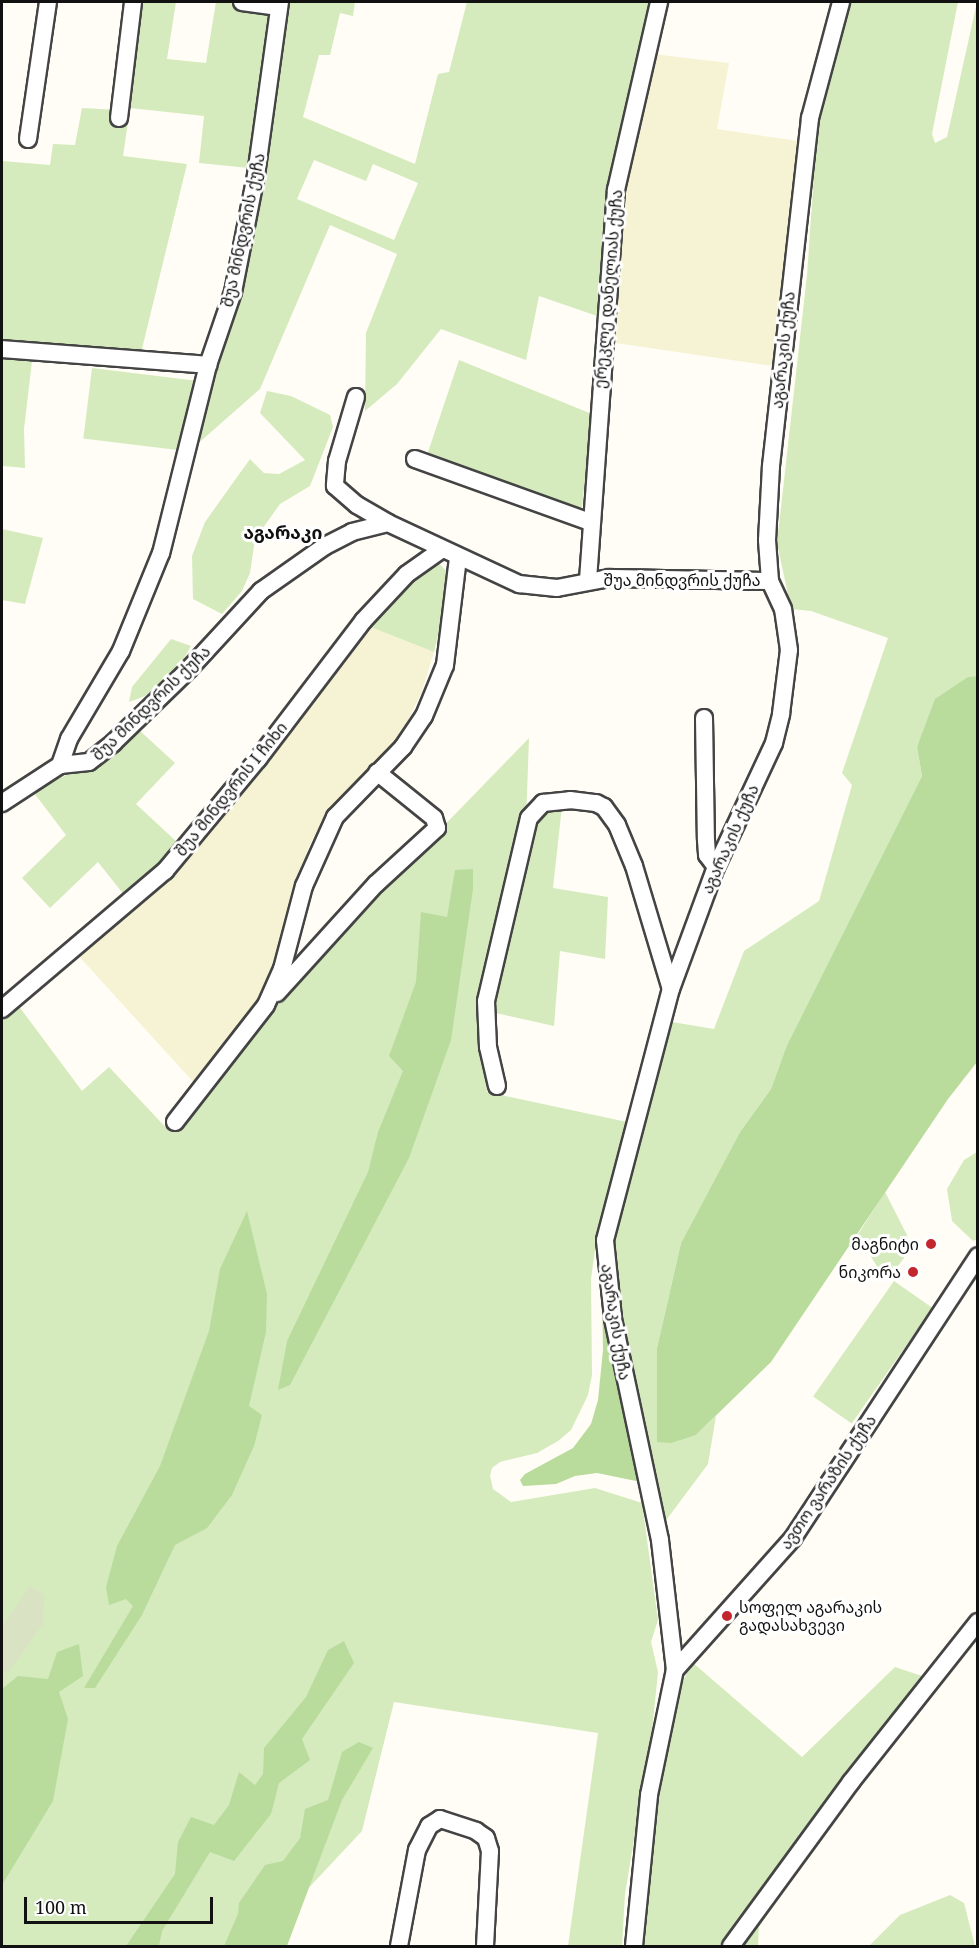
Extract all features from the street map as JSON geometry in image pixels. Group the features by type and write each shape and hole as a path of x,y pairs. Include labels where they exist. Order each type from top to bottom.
{"street":[{"path":"28,139 48,2"},
{"path":"119,118 133,2"},
{"path":"242,2 280,4"},
{"name":"ერეკლე დანელიას ქუჩა","path":"588,580 590,522 616,190 659,2"},
{"name":"აგარაკის ქუჩა","path":"675,1670 660,1540 628,1399 605,1264 605,1240 616,1189 671,989 716,867 774,743 781,714 789,650 783,609 770,581 767,540 771,466 810,118 841,2"},
{"name":"შუა მინდვრის ქუჩა","path":"280,4 256,175 233,292 208,365 161,553 121,651 69,739 60,765 89,762 113,743 190,668 261,591 325,546 352,532 388,522 441,550 519,584 536,588 557,588 588,580 770,581"},
{"path":"2,349 208,365"},
{"path":"356,397 337,462 335,486 357,506 388,522"},
{"path":"415,459 590,522"},
{"name":"შუა მინდვრის I ჩიხი","path":"2,1009 165,871 258,759 363,621 407,574 441,550"},
{"path":"266,1005 282,969 303,886 320,843 335,817 403,747 424,716 445,665 458,557"},
{"path":"704,718 707,855 716,867"},
{"path":"2,803 60,765"},
{"path":"175,1122 266,1005 376,884 437,828 434,818 377,772"},
{"path":"497,1086 488,1047 486,1001 529,818 543,803 570,800 596,803 604,807 617,825 634,866 671,989"},
{"name":"ავთო ვარაზის ქუჩა","path":"634,1947 649,1794 675,1670 793,1538 978,1256"},
{"path":"731,1947 851,1782 978,1622"},
{"path":"399,1947 417,1850 429,1826 440,1819 476,1831 486,1838 490,1851 485,1947"}],"shaded area":[{"path":"653,54 729,63 717,129 798,141 773,366 609,342 618,208"},
{"path":"368,626 434,652 422,691 402,733 333,809 309,845 276,969 262,1000 196,1085 75,952 132,911 174,868"}],"green space":[{"path":"132,2 176,2 167,59 206,63 216,2 274,5 249,168 199,163 204,116 130,108 123,156 187,164 141,353 2,343 2,161 50,165 53,144 75,145 82,108 118,110"},
{"path":"287,2 355,2 353,16 340,13 330,55 319,55 303,117 415,164 438,74 449,72 467,2 652,2 600,317 539,296 526,360 441,329 397,384 365,411 366,333 397,254 330,225 260,389 194,447 239,291","holes":["314,160 366,181 373,164 418,183 394,240 297,199"]},
{"path":"847,2 958,2 932,134 935,143 947,137 977,2 977,676 968,677 917,747 922,776 787,1045 771,1089 740,1132 681,1243 657,1348 658,1390 696,1435 716,1416 708,1464 664,1523 609,1257 639,1136 672,1022 714,1029 744,951 819,901 852,785 842,773 888,638 811,611 791,609 777,543 807,275 818,117"},
{"path":"2,357 32,361 24,429 25,468 3,466 2,472"},
{"path":"459,360 592,414 582,507 564,509 426,458"},
{"path":"92,368 196,381 188,451 83,438"},
{"path":"267,391 291,396 330,415 333,427 310,486 280,504 255,539 250,573 242,591 222,614 193,599 192,556 205,522 250,459 264,473 279,474 305,460 260,413"},
{"path":"2,529 43,538 25,604 2,600"},
{"path":"436,560 447,572 448,592 434,652 368,626 401,583"},
{"path":"171,639 191,646 180,665 145,696 129,702 132,687"},
{"path":"977,676 977,1062 948,1099 771,1362 696,1435 671,1443 657,1442 657,1348 681,1243 740,1132 771,1089 787,1045 922,776 917,747 935,699 968,677"},
{"path":"138,729 175,763 136,804 178,843 128,900 98,862 50,908 22,878 66,835 31,789 92,765"},
{"path":"529,738 526,821 545,809 562,806 553,888 608,897 605,959 560,951 554,1026 478,1009 487,1092 627,1122 598,1229 591,1279 592,1375 588,1395 571,1430 558,1441 537,1453 500,1462 492,1468 490,1476 493,1489 511,1502 595,1488 642,1503 658,1620 651,1642 658,1672 652,1731 625,1894 622,1946 568,1946 598,1733 394,1702 362,1831 302,1895 284,1946 2,1946 2,1014 15,1001 82,1091 109,1067 170,1132 269,1006"},
{"path":"473,869 473,889 451,1040 409,1158 290,1385 278,1390 287,1341 368,1172 378,1132 403,1071 389,1056 416,982 421,912 447,917 455,870"},
{"path":"977,1152 978,1239 973,1241 952,1221 947,1189 964,1160"},
{"path":"885,1192 908,1237 902,1241 907,1254 895,1270 881,1273 865,1247 855,1239"},
{"path":"247,1211 267,1294 266,1332 249,1406 262,1415 254,1446 232,1495 207,1528 175,1545 142,1615 95,1688 84,1688 133,1606 126,1599 109,1605 106,1587 117,1546 160,1466 209,1331 220,1269"},
{"path":"894,1281 933,1308 852,1423 813,1397"},
{"path":"602,1292 641,1482 597,1473 575,1476 556,1484 523,1486 520,1480 525,1474 573,1448 591,1424 598,1400 603,1350"},
{"path":"30,1586 44,1595 43,1624 7,1674 2,1670 2,1626"},
{"path":"344,1641 354,1663 302,1739 310,1760 279,1783 271,1814 234,1861 210,1852 162,1931 159,1946 126,1946 175,1874 178,1842 191,1817 214,1825 229,1805 239,1772 255,1785 263,1774 264,1748 306,1697 328,1650"},
{"path":"79,1644 83,1676 59,1692 68,1719 53,1801 2,1885 2,1689 18,1676 48,1679 57,1652"},
{"path":"692,1662 802,1757 895,1667 934,1680 851,1782 850,1801 817,1841 759,1927 758,1946 634,1946 659,1733"},
{"path":"359,1742 373,1748 342,1800 287,1946 224,1946 238,1914 239,1903 265,1865 283,1861 300,1838 305,1809 328,1800 342,1752"},
{"path":"950,1895 964,1903 975,1946 869,1946 900,1915"}],"place":[{"name":"მაგნიტი","path":"931,1244"},
{"name":"ნიკორა","path":"913,1272"},
{"name":"სოფელ აგარაკის გადასახვევი","path":"727,1616"}],"district":[{"name":"აგარაკი","path":"283,532"}]}
